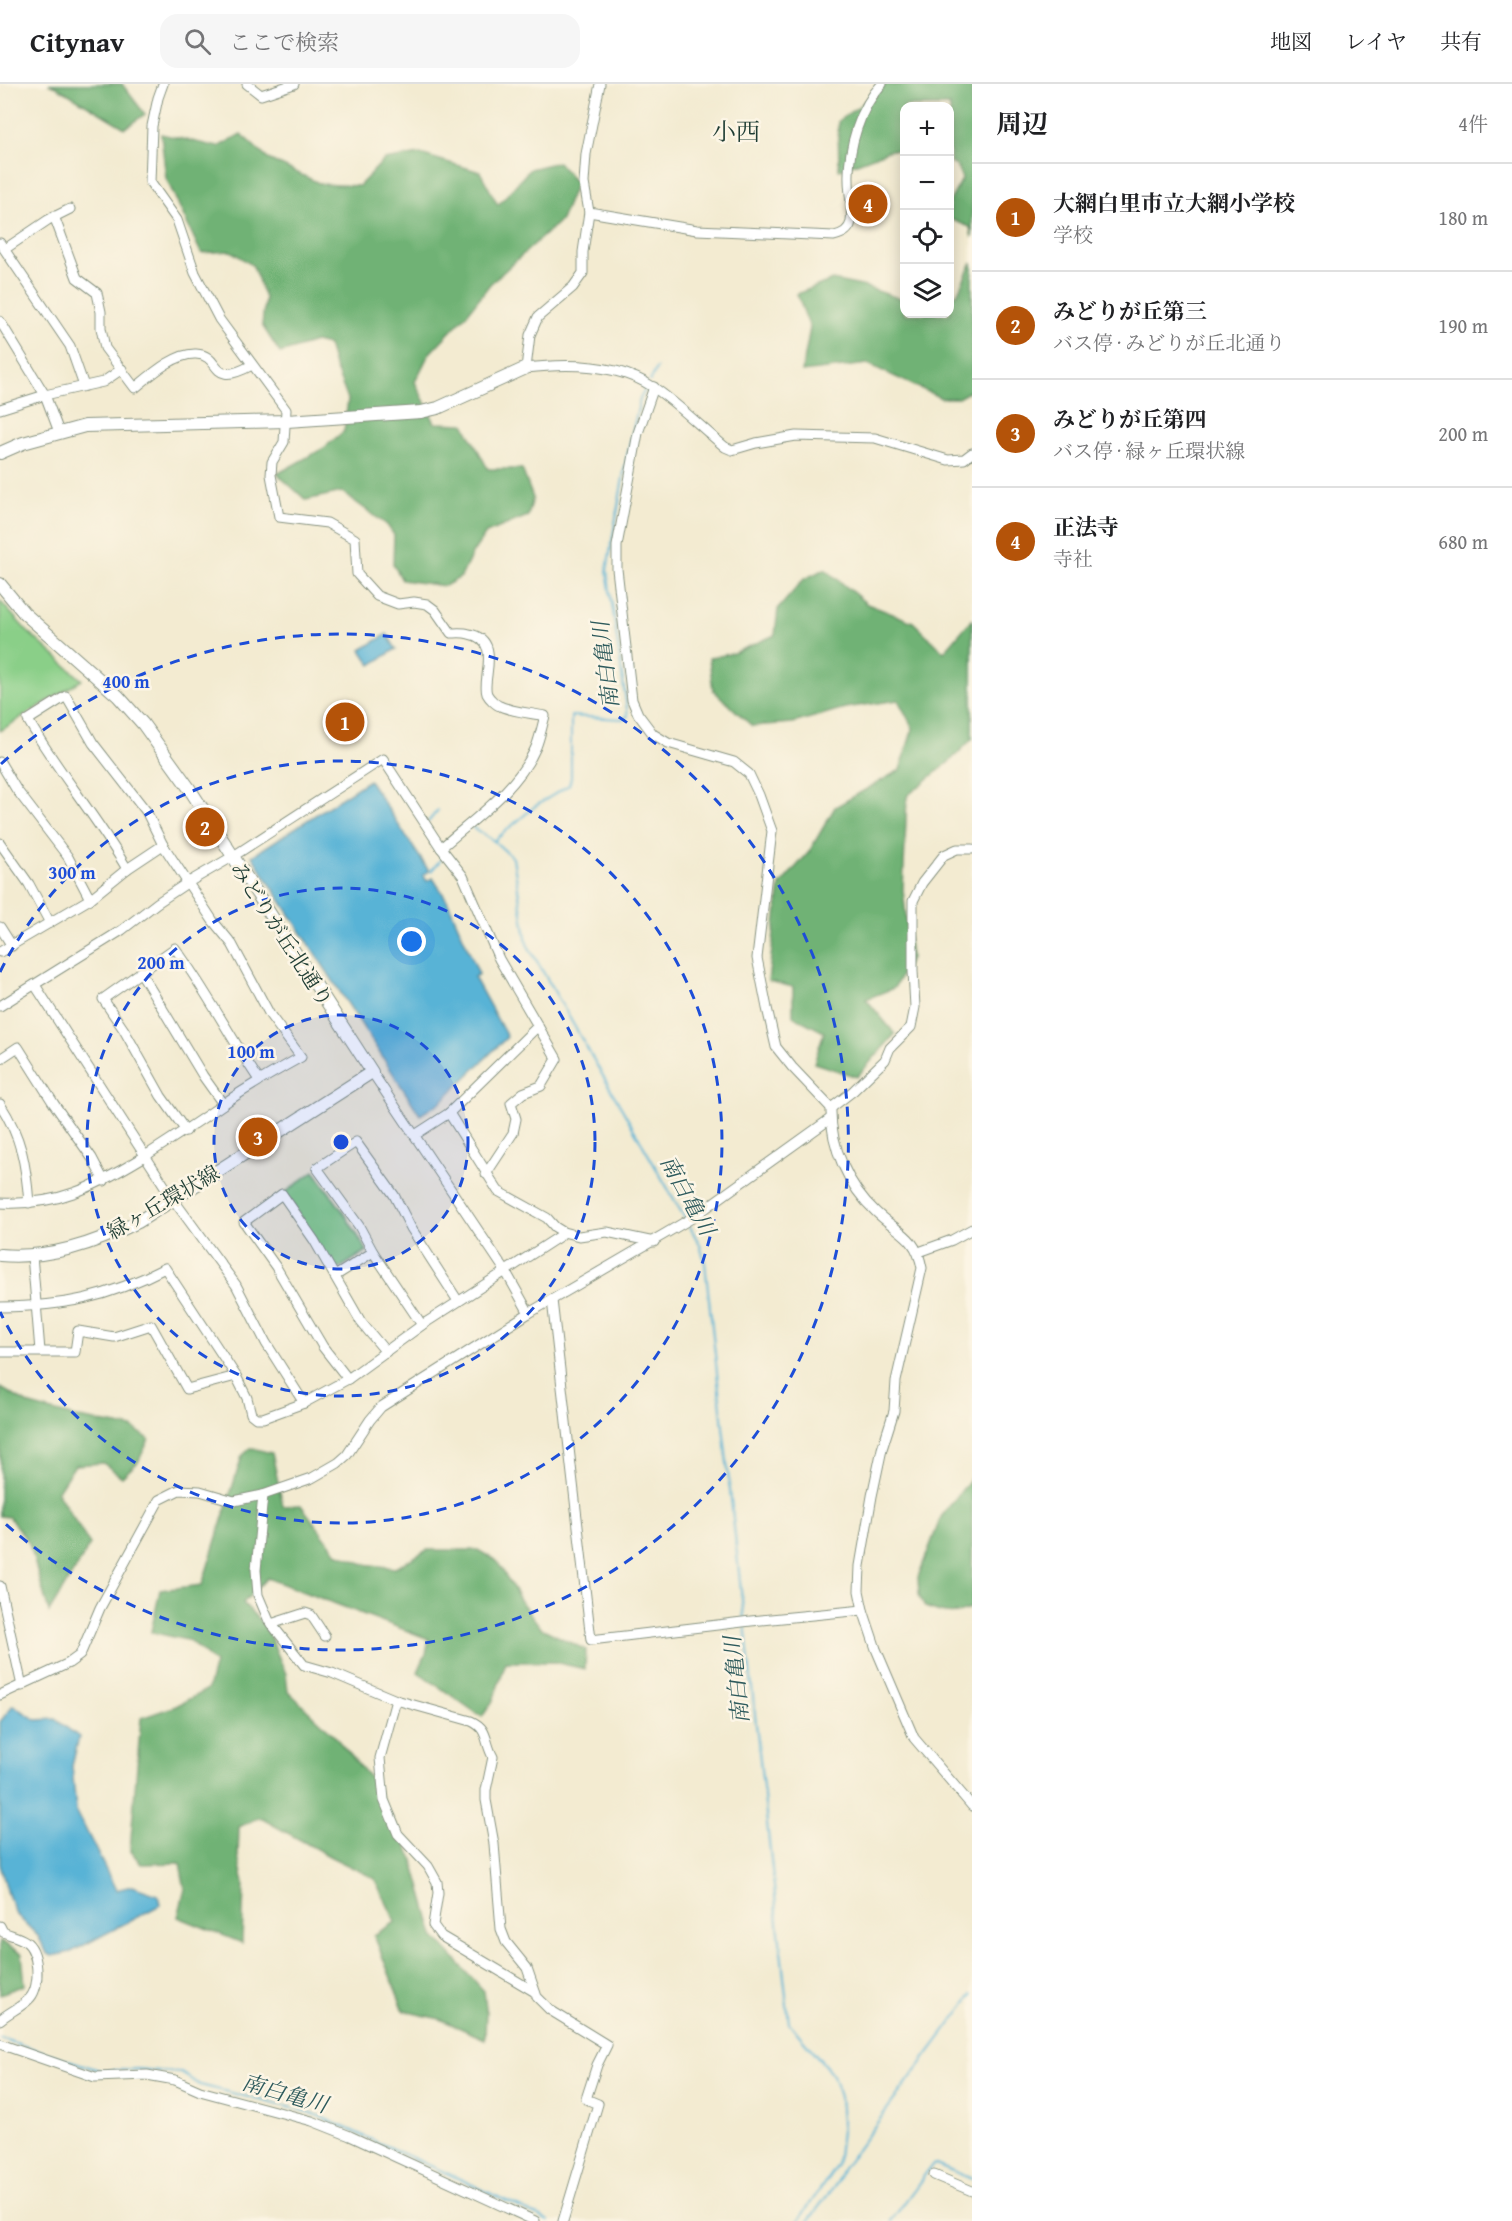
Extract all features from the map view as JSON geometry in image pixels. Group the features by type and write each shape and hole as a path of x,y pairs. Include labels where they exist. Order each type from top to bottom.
{"street":[{"path":"164,84 158,98 152,126 149,152 150,182 177,220 195,273 219,319 286,410 284,442 272,462 271,475 279,517 327,523 355,539 357,574 377,596 398,604 414,602 427,604 435,610 451,633 471,634 478,638 488,653 490,664 486,688 491,699 499,706 545,716 536,747 523,769 503,793 441,848"},
{"path":"247,84 261,94 294,84"},
{"path":"526,368 530,335 538,317 573,287 583,273 583,252 589,212 584,183 586,154 600,84"},
{"path":"589,212 697,230 834,236 844,233 851,224 849,157 863,115 882,84"},
{"path":"70,209 3,246 70,346 84,386"},
{"path":"54,216 77,278 97,293 105,348 135,388 160,367 184,356 197,354 210,360 218,370 226,374 236,374 252,365"},
{"path":"0,321 45,394 58,432"},
{"path":"0,453 58,432 85,426 287,421 421,412 438,408 526,368 551,365 605,368 630,375 654,387 725,447 732,450 796,436 875,438 948,460 964,459 972,453"},
{"path":"1,408 45,394 103,382 122,369"},
{"path":"654,387 638,433 617,546 617,569 632,700 638,714 653,734 668,743 734,762 749,774 772,831 757,958 776,1047 831,1108"},
{"name":"みどりが丘北通り","path":"0,584 24,613 118,696 143,724 189,788 372,1072"},
{"path":"0,1203 29,1203 56,1199 81,1192 104,1181 186,1131 259,1080 301,1057 270,1015 232,944 213,921 163,845 146,811 93,743 66,696 28,720 47,753 108,836 127,869"},
{"path":"0,1006 122,930 157,903 384,759 441,848 463,876 499,959 557,1059 541,1086 523,1093 511,1103 516,1119 513,1133 486,1174"},
{"path":"0,762 16,789 68,857 90,899"},
{"path":"0,843 29,884 50,923"},
{"path":"0,952 90,899 127,869 163,845"},
{"path":"972,849 957,849 944,855 922,883 914,900 915,1007 911,1027 890,1048 885,1060 853,1091 831,1108 830,1119 843,1167 857,1192 876,1212 915,1244 922,1268 896,1381 894,1411 882,1449 860,1566 859,1591 876,1649 914,1738 972,1806"},
{"path":"0,927 12,945"},
{"path":"186,1131 161,1096 124,1030 103,999 175,948 198,979 231,1039 259,1080"},
{"path":"141,973 203,1076 223,1104"},
{"path":"35,985 173,1199 236,1285 266,1343 304,1403"},
{"path":"415,1135 449,1113 538,1026"},
{"path":"0,1059 18,1047 92,1158 104,1181"},
{"path":"372,1072 506,1272 529,1313"},
{"name":"緑ヶ丘環状線","path":"0,1255 32,1255 66,1251 111,1235 138,1222 372,1072"},
{"path":"0,1104 19,1140 26,1164 29,1203"},
{"path":"449,1113 498,1191 547,1218 555,1227 563,1232 579,1236 607,1232 654,1242"},
{"path":"0,1695 69,1663 80,1655 100,1608 159,1500 179,1490 200,1491 234,1501 263,1496 312,1478 347,1455 381,1407 529,1313 693,1218 830,1119"},
{"path":"422,1325 373,1252 359,1226 317,1168 356,1142 388,1186 411,1228 458,1301"},
{"path":"348,1379 323,1347 276,1267 244,1222 282,1194 314,1240 361,1322 386,1352"},
{"path":"919,1252 952,1240 972,1229"},
{"path":"0,1307 36,1306 94,1298 130,1285 165,1268 236,1376 247,1398 251,1414 256,1418 262,1418 304,1403 348,1379 422,1325 506,1272 563,1232"},
{"path":"334,1276 373,1252"},
{"path":"32,1255 40,1351"},
{"path":"552,1300 591,1640 863,1610"},
{"path":"0,1352 75,1352 78,1330 114,1337 151,1325 187,1389 236,1376"},
{"path":"263,1496 256,1578 258,1595 271,1624 304,1665 332,1672 396,1700 471,1721 480,1725 485,1731 488,1748 493,1757 486,1800 494,1844 501,1929 506,1942 527,1968 537,1997 550,2010 607,2045 597,2065 586,2099 598,2104 563,2218"},
{"path":"0,1586 22,1686"},
{"path":"271,1624 305,1613 310,1615 325,1635"},
{"path":"396,1700 380,1758 384,1800 398,1834 428,1866 437,1882 438,1893 433,1925 441,1936 536,1992"},
{"path":"0,1926 3,1932 26,1941 32,1950 36,1983 35,1990 29,1999 0,2020"},
{"path":"0,2044 95,2077 147,2076 175,2080 200,2091 263,2106 312,2121 350,2136 535,2221"},
{"path":"934,2175 972,2191"}],"green space":[{"path":"48,84 122,84 145,114 125,128 57,87"},
{"path":"886,84 972,84 972,238 970,227 954,221 954,194 962,179 957,166 954,165 954,102 900,102 900,151 891,150 839,170 838,121"},
{"path":"161,134 218,147 241,134 268,159 321,184 359,186 384,160 420,154 480,172 498,205 530,169 558,162 576,183 561,220 490,284 467,314 429,354 415,382 435,423 464,424 488,469 522,469 533,498 528,516 486,533 473,552 461,577 445,586 402,580 393,564 394,535 387,525 342,492 306,500 277,474 324,448 344,431 348,399 328,345 315,342 280,353 262,325 265,298 253,266 231,251 201,253 166,178"},
{"path":"972,262 972,390 958,398 941,398 868,364 802,372 810,328 797,294 832,280 866,287 900,299 900,318 954,318 954,294 957,294"},
{"path":"825,569 867,604 913,622 944,652 972,619 972,739 949,762 907,796 903,890 911,958 894,988 866,999 895,1034 857,1077 814,1063 824,1032 793,1016 793,987 768,981 780,885 809,852 835,807 900,770 913,728 898,700 845,708 793,723 752,726 713,690 709,658 734,653 775,635 778,609 804,579"},
{"path":"0,601 27,631 82,680 0,731"},
{"path":"314,1171 344,1213 367,1251 335,1271 285,1193"},
{"path":"1,1388 30,1405 79,1418 133,1428 149,1439 138,1462 122,1477 103,1463 75,1465 57,1492 90,1545 49,1612 29,1543 9,1517 0,1516"},
{"path":"251,1448 272,1453 283,1506 301,1505 337,1553 364,1564 395,1568 427,1550 478,1550 497,1561 522,1603 541,1628 586,1650 585,1669 554,1662 506,1662 493,1701 482,1717 418,1672 426,1654 429,1639 267,1578 243,1603 266,1627 286,1674 288,1691 330,1731 372,1780 412,1857 434,1936 484,1991 485,2039 440,2019 404,2011 374,1935 396,1922 374,1878 259,1817 239,1827 238,1857 244,1883 242,1943 178,1917 185,1889 180,1863 141,1864 130,1850 141,1718 176,1706 208,1689 215,1663 191,1641 151,1632 160,1590 202,1585 242,1456"},
{"path":"972,1477 972,1607 960,1612 943,1613 925,1607 919,1595 918,1577 941,1517"},
{"path":"0,1941 22,1954 25,1985 0,1994"}],"water":[{"path":"387,634 396,649 371,665 361,650"},
{"path":"369,780 429,871 423,875 427,881 433,878 447,900 479,974 474,977 507,1037 441,1102 420,1115 252,856"},
{"path":"13,1705 36,1720 55,1719 79,1737 72,1766 76,1810 116,1890 132,1886 158,1895 160,1905 71,1952 52,1956 47,1953 38,1936 16,1914 0,1864 0,1722"}],"waterway":[{"name":"南白亀川","path":"650,381 657,368"},
{"name":"南白亀川","path":"494,841 534,807 569,785 571,716 622,719 628,716 607,570 626,461 640,399 647,386"},
{"path":"428,822 438,810"},
{"name":"南白亀川","path":"472,827 494,841 513,858 527,944 686,1220"},
{"path":"431,871 443,857"},
{"name":"南白亀川","path":"689,1225 700,1245 705,1263 744,1618"},
{"name":"南白亀川","path":"745,1624 789,2023 833,2075 840,2097 842,2122 837,2165 798,2221"},
{"path":"808,2221 837,2183 842,2170 972,1995"},
{"name":"南白亀川","path":"0,2038 102,2071 138,2069 181,2073 200,2085 312,2113 549,2221"},
{"path":"891,2221 932,2165 936,2164 972,2179"}],"place":[{"name":"正法寺","path":"868,204"},
{"name":"大網白里市立大網小学校","path":"345,722"},
{"name":"みどりが丘第三","path":"205,827"},
{"name":"みどりが丘第四","path":"258,1137"}],"district":[{"name":"小西","path":"736,131"}]}
